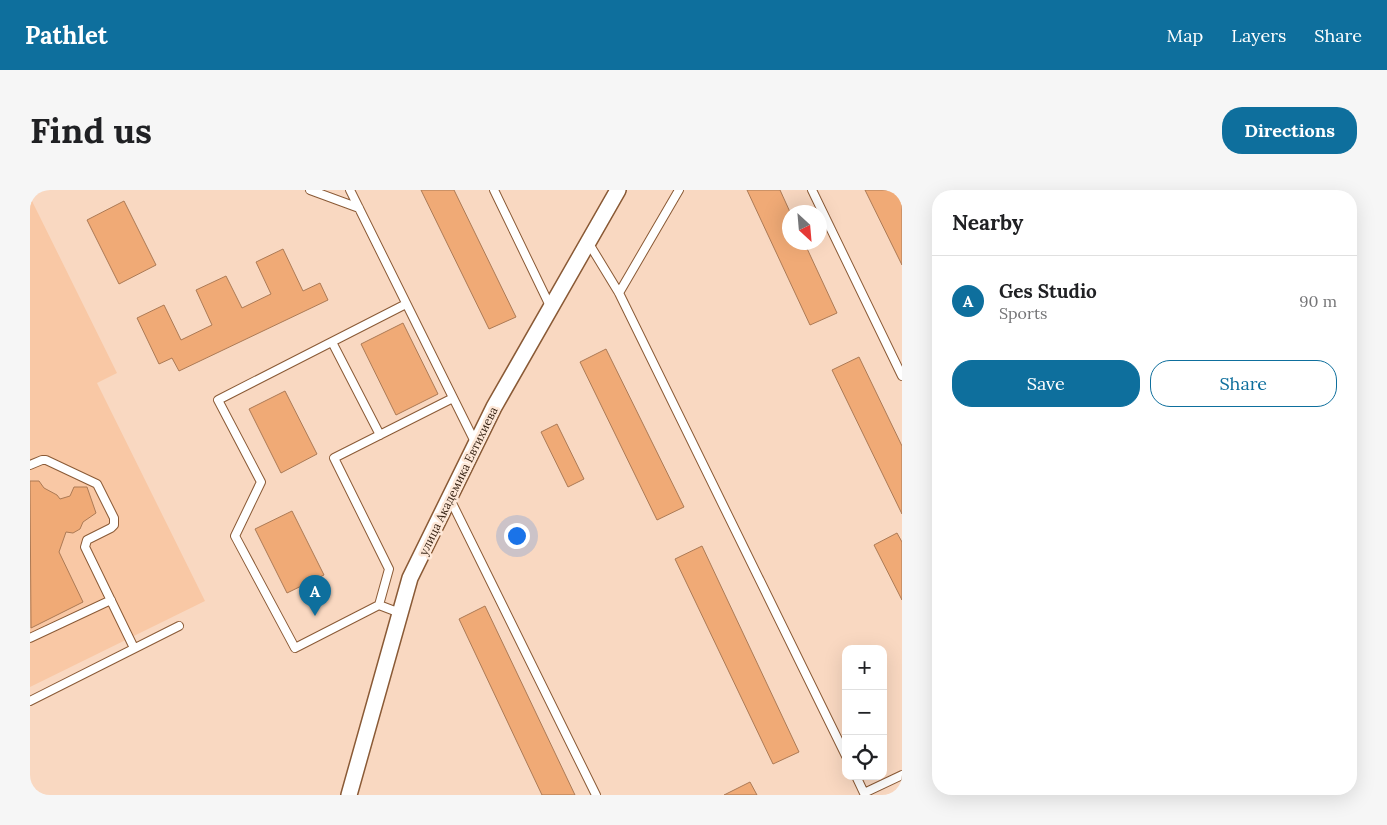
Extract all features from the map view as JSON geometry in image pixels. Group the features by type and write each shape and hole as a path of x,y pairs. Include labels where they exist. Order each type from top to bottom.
{"street":[{"name":"улица Академика Евтихиева","path":"349,795 410,578 494,407 618,190"}],"lane":[{"path":"310,190 359,208"},
{"path":"350,190 476,444"},
{"path":"494,190 551,308"},
{"path":"620,293 679,190"},
{"path":"812,190 902,376"},
{"path":"588,242 620,293 842,748"},
{"path":"406,304 218,400 261,482 235,536 295,648 379,605 389,569 334,458 453,398"},
{"path":"332,342 380,435"},
{"path":"30,465 46,460 92,480 99,488 114,518 114,525 112,528 87,540 85,547 134,648"},
{"path":"449,498 596,795"},
{"path":"30,638 111,600"},
{"path":"379,605 400,613"},
{"path":"30,701 179,626"},
{"path":"858,780 864,794 902,775"}],"shaded area":[{"path":"30,197 117,373 97,383 205,601 30,687"}],"building":[{"path":"421,190 454,190 516,317 489,329"},
{"path":"747,190 780,190 787,205 782,205 782,250 808,250 837,313 810,325"},
{"path":"865,190 902,190 902,265"},
{"path":"124,201 156,265 119,284 87,220"},
{"path":"283,249 303,291 320,283 328,300 179,371 172,358 159,364 137,318 164,305 181,340 212,325 196,290 226,276 242,308 271,294 256,262"},
{"path":"403,323 438,394 396,415 361,344"},
{"path":"606,349 684,507 657,520 580,362"},
{"path":"859,357 902,446 902,514 832,370"},
{"path":"285,391 317,454 281,473 249,409"},
{"path":"557,424 584,479 568,487 541,432"},
{"path":"30,481 39,481 44,488 57,495 60,499 70,496 74,487 87,487 96,513 83,522 80,529 73,533 66,532 59,552 83,602 31,628"},
{"path":"292,511 324,575 287,593 255,529"},
{"path":"897,533 902,542 902,600 874,545"},
{"path":"702,546 799,752 773,764 675,559"},
{"path":"485,606 575,795 542,795 459,619"},
{"path":"750,782 757,795 724,795"}],"place":[{"name":"Ges Studio","path":"315,616"}]}
